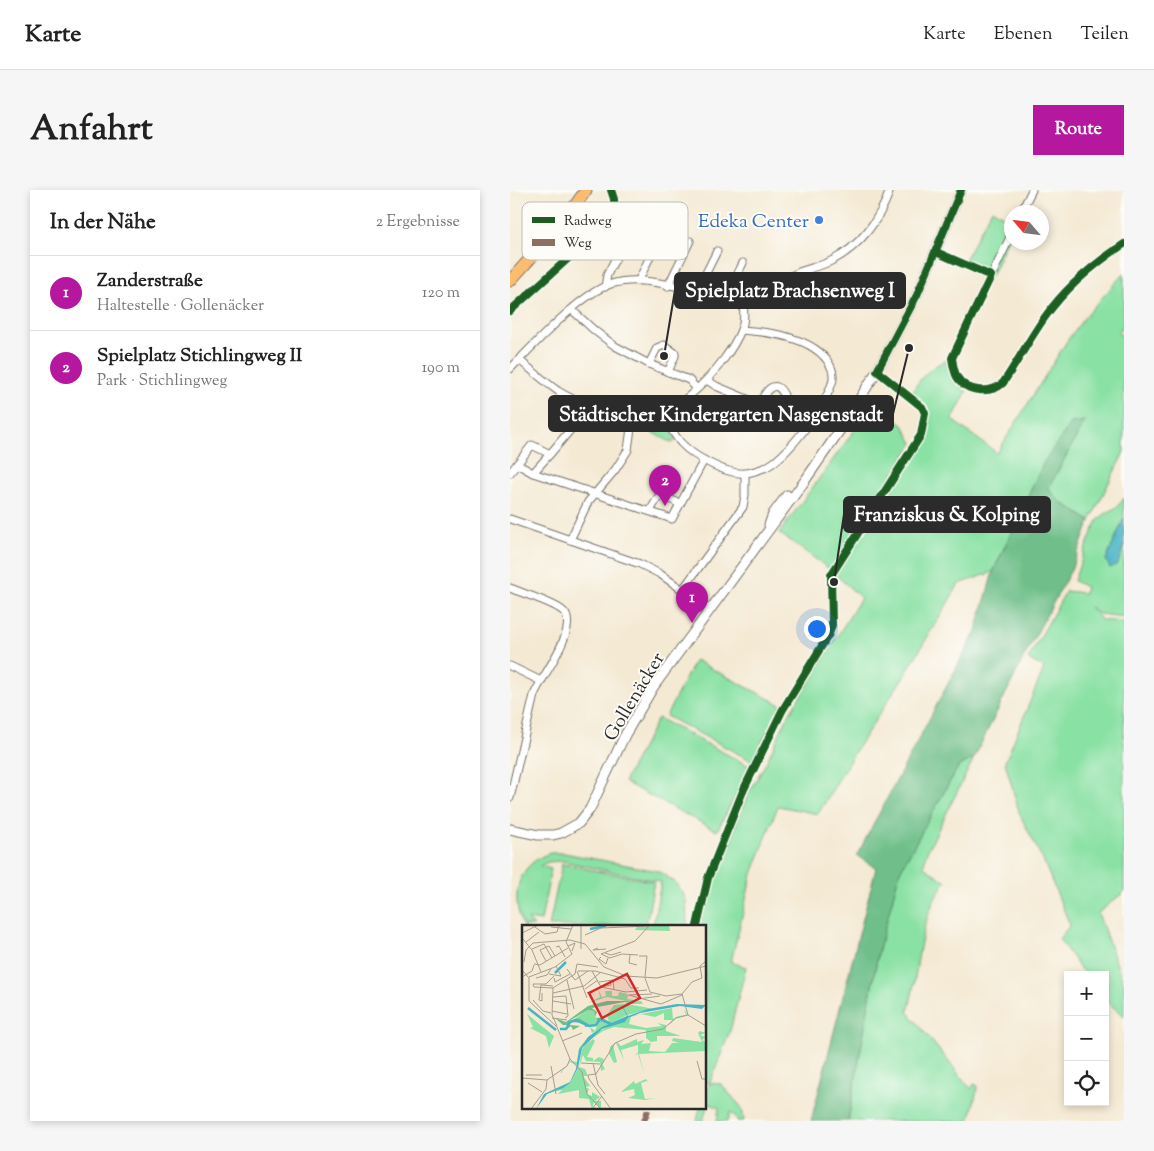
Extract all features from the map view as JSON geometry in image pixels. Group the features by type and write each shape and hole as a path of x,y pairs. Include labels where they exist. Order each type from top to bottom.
{"main road":[{"path":"577,202 586,190"},
{"path":"510,281 529,260"}],"street":[{"path":"510,369 588,296 605,286 619,282 639,280 697,291 742,293 765,289 805,270 833,261 860,239 874,224 882,212 890,190"},
{"name":"Gollenäcker","path":"510,829 538,835 553,835 572,827 584,817 596,800 625,736 641,706 665,669 804,482 840,430 877,371 909,310 936,252 961,190"},
{"path":"1024,205 1032,190"},
{"path":"688,245 690,241"},
{"path":"1004,249 952,358 953,368 961,382 982,390 997,388 1003,382 1045,316 1062,296 1085,273 1124,244"},
{"path":"697,291 717,251"},
{"path":"936,252 991,276"},
{"path":"605,286 607,275 615,260"},
{"path":"639,280 648,260"},
{"path":"668,286 681,260"},
{"path":"728,293 743,263"},
{"path":"519,360 558,391 588,406 632,421 648,419 663,414 697,389 707,380 725,357 741,330 744,311 742,293"},
{"path":"572,310 601,337 649,364 689,380 697,389"},
{"path":"663,414 683,445 704,460 727,470 745,474 770,465 799,437 832,385 833,373 831,366 803,342 788,337 741,330"},
{"path":"649,364 657,348 664,345 675,353 668,372"},
{"path":"707,380 716,386 759,404"},
{"path":"533,473 582,416 588,406"},
{"path":"570,540 581,513 594,493 615,470 628,450 632,421"},
{"path":"510,473 532,445 550,454"},
{"path":"518,464 533,473 672,519 704,460"},
{"path":"682,589 743,507 745,474"},
{"path":"650,511 660,494 680,504"},
{"path":"510,519 640,564 660,574 710,608"},
{"path":"510,588 557,607 566,615 569,621 560,648 540,681 530,708 510,798"},
{"path":"510,666 540,681"}],"green space":[{"path":"992,209 1004,217 1004,248 991,276 963,263"},
{"path":"1124,273 1124,324 1118,333 1124,337 1124,452 1090,521 1061,502 1048,489 1085,421 1044,462 993,572 959,584 818,814 778,806 752,874 731,962 746,967 730,1031 710,1083 706,1082 706,925 699,925 709,882 714,879 731,843 748,794 766,763 788,716 861,598 835,574 927,432 927,412 912,398 916,386 930,370 947,360 950,375 967,391 952,420 997,453 1067,341 1084,318"},
{"path":"890,415 903,425 913,443 831,570 779,533 865,416"},
{"path":"662,420 676,439 673,443 647,430 647,422"},
{"path":"1085,421 1048,489 1061,502 1090,521 1071,570 1024,657 974,758 958,767 900,871 878,953 848,1121 811,1121 876,868 857,855 976,631 993,572 1044,462 1071,423"},
{"path":"1124,498 1124,518 1106,560 1118,564 1124,544 1124,617 1099,614 1090,607 1102,620 1124,622 1124,892 1098,913 1124,984 1124,1017 1109,1003 1109,971 1082,971 1059,939 1070,925 1043,860 1020,815 1005,762 1044,668 1028,659 1066,591 1084,593 1086,587 1074,581 1090,538 1100,518"},
{"path":"695,660 781,705 752,761 666,716"},
{"path":"658,718 751,767 717,831 624,782"},
{"path":"974,758 926,854 925,868 946,881 937,896 924,928 908,1012 971,1089 974,1084 978,1086 970,1118 968,1121 848,1121 878,953 900,871 958,767"},
{"path":"550,853 564,853 658,871 675,882 682,891 686,901 687,925 653,925 661,882 562,861 548,862 540,866 551,869 541,921 528,919 533,925 523,925 517,903 519,882 530,865"},
{"path":"562,864 654,882 646,925 549,925"},
{"path":"710,1083 721,1084 742,1108 744,1121 737,1121 737,1118 730,1112 728,1121 717,1121 719,1108 708,1103 703,1121 697,1121 700,1108 706,1108 706,1092"}],"water":[{"path":"1124,518 1124,544 1118,564 1110,568 1106,560"}],"marked path":[{"path":"644,1121 649,1108"}],"cycle path":[{"path":"611,190 614,202"},
{"path":"697,925 708,878 743,791 782,711 829,634 832,625 831,575 921,435 925,413 922,407 877,371 917,295 961,190"},
{"path":"936,252 991,276 952,358 955,373 961,382 973,389 986,390 998,387 1003,383 1053,306 1071,286 1091,268 1124,244"},
{"path":"510,311 566,260"}],"place":[{"name":"Edeka Center","path":"819,220"},
{"name":"Städtischer Kindergarten Nasgenstadt","path":"909,348"},
{"name":"Spielplatz Brachsenweg I","path":"664,356"},
{"name":"Spielplatz Stichlingweg II","path":"665,506"},
{"name":"Franziskus & Kolping","path":"834,582"},
{"name":"Zanderstraße","path":"692,623"}]}
